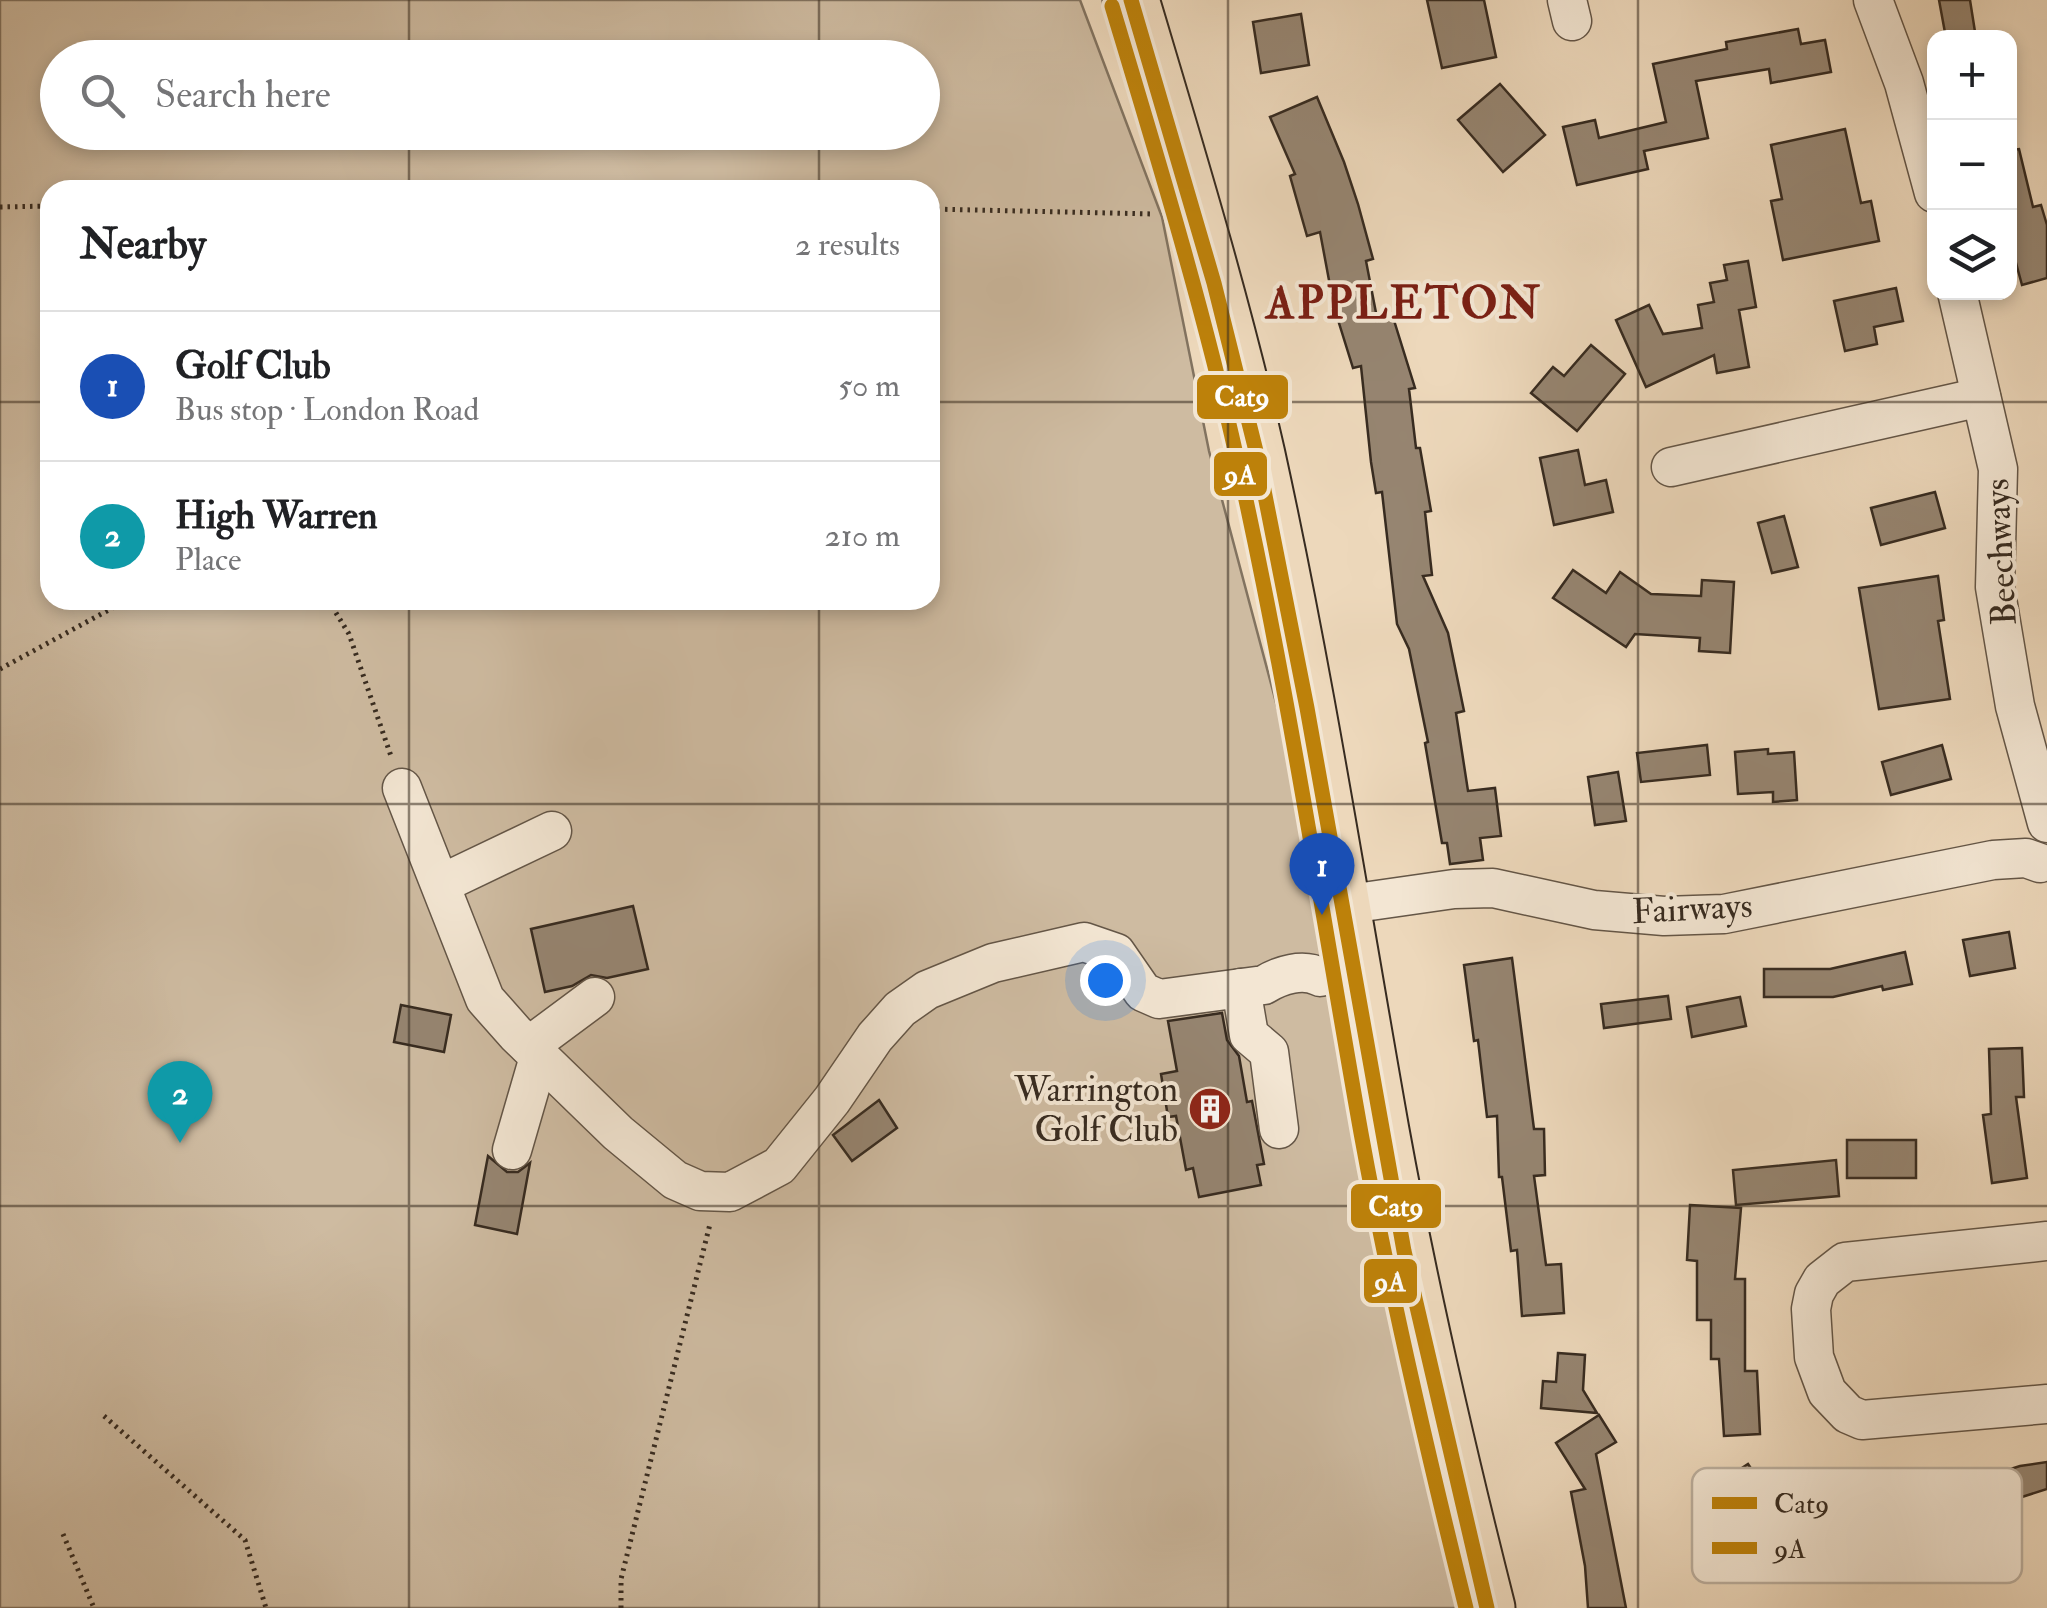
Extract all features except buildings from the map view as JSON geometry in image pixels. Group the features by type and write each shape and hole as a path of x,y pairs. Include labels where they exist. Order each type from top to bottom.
{"highway":[{"path":"1132,0 1224,320 1256,455 1295,642 1342,905 1337,974 1382,1134 1420,1328 1487,1608"}],"street":[{"path":"1873,0 1904,83 1927,167"},
{"name":"Beechways","path":"1959,300 1998,470 1995,587 2015,706 2047,823"},
{"path":"1670,467 1981,398"},
{"path":"402,788 485,999 618,1132 674,1180 700,1191 730,1192 779,1166 900,1009 926,990 993,962 1084,942 1116,953 1143,992 1159,999 1252,987 1277,976 1337,974"},
{"path":"441,884 552,831"},
{"name":"Fairways","path":"1342,905 1454,889 1492,888 1594,910 1664,916 1724,914 1992,860 2045,858"},
{"path":"1252,987 1249,1035 1269,1052 1278,1129"},
{"path":"512,1150 534,1052 595,997"},
{"path":"2047,1241 1845,1262 1822,1280 1811,1310 1818,1374 1827,1392 1848,1414 1877,1421 2047,1404"}],"path":[{"path":"0,207 40,206"},
{"path":"940,209 1156,214"},
{"path":"0,669 109,610"},
{"path":"334,610 349,634 402,788"},
{"path":"621,1608 622,1579 678,1344 707,1246 715,1192"},
{"path":"104,1416 245,1540 266,1608"},
{"path":"63,1534 94,1608"}],"shaded area":[{"name":"Warrington Golf Club","path":"0,0 1080,0 1162,217 1209,451 1359,1014 1492,1608 0,1608"}],"transit line":[{"name":"Cat9","path":"1131,0 1214,283 1257,455 1307,708 1404,1251 1487,1608"},
{"name":"9A","path":"1112,6 1194,288 1237,459 1288,711 1372,1193 1466,1608"}],"place":[{"name":"Golf Club","path":"1322,915"},
{"name":"Warrington Golf Club","path":"1210,1109"},
{"name":"High Warren","path":"180,1143"}],"district":[{"name":"APPLETON","path":"1404,302"}]}
